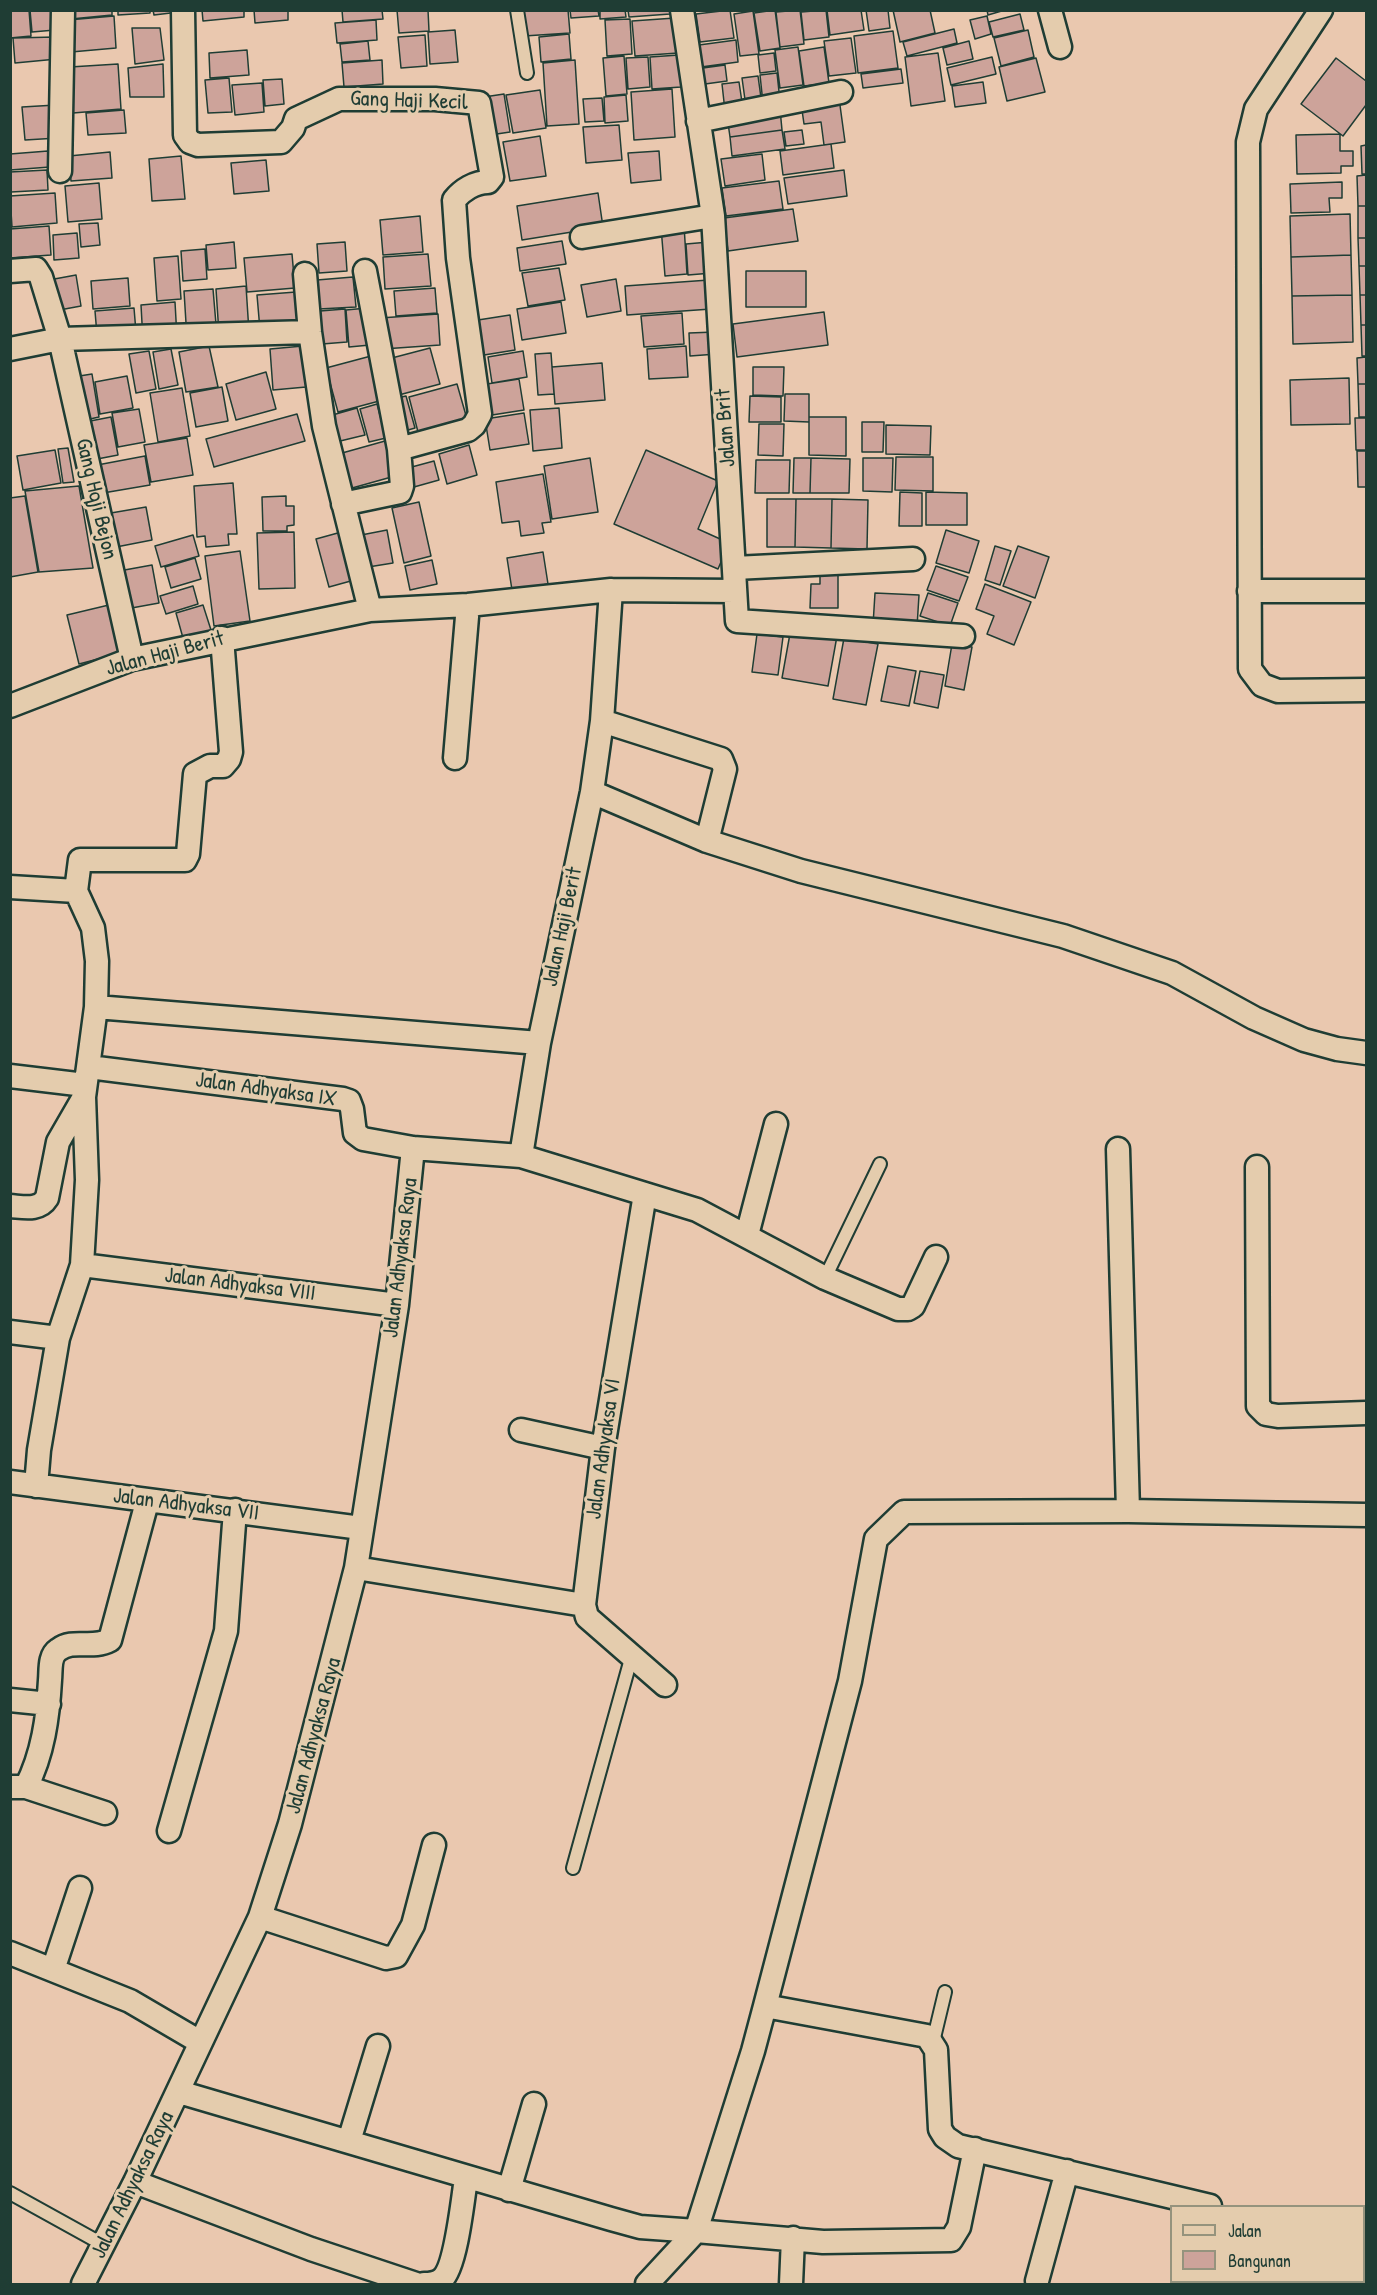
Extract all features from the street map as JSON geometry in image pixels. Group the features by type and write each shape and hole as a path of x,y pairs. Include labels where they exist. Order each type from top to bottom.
{"street":[{"path":"60,171 63,10"},
{"name":"Gang Haji Kecil","path":"183,10 185,135 190,142 198,145 281,142 293,128 296,118 339,99 435,99 479,103 492,177 488,182 480,182 459,194 454,201 458,258 480,414 474,425 458,435 399,449"},
{"name":"Jalan Brit","path":"682,10 713,216 735,568 736,618 739,621 963,636"},
{"path":"1050,10 1060,47"},
{"path":"1321,10 1256,109 1248,142 1250,669 1262,685 1278,691 1366,690"},
{"path":"698,121 841,92"},
{"path":"582,237 713,216"},
{"name":"Gang Hqji Bejon","path":"10,271 36,269 41,277 60,339 132,659"},
{"path":"343,504 400,492 402,486 399,449 365,271"},
{"path":"305,274 310,332 324,426 370,610"},
{"path":"10,349 60,339 310,332"},
{"path":"735,568 913,560"},
{"name":"Jalan Haji Berit","path":"10,706 132,659 222,638 370,610 468,605 611,590 735,591"},
{"name":"Jalan Haji Berit","path":"521,1156 539,1043 592,792 602,721 611,590"},
{"path":"1249,591 1366,591"},
{"path":"455,758 468,605"},
{"path":"36,1486 39,1450 58,1338 82,1265 87,1180 86,1083 96,1007 97,961 93,928 76,891 80,860 185,860 188,854 195,774 210,766 223,766 230,759 222,638"},
{"path":"602,721 721,759 725,769 707,841"},
{"path":"592,792 707,841 801,870 1063,936 1172,973 1254,1018 1304,1040 1337,1049 1366,1053"},
{"path":"10,887 76,891"},
{"path":"96,1007 539,1043"},
{"path":"10,1076 86,1083"},
{"path":"10,1206 32,1208 44,1204 58,1142 86,1083"},
{"name":"Jalan Adhyaksa IX","path":"86,1083 343,1099 349,1101 352,1109 355,1133 363,1139 413,1148"},
{"path":"747,1234 776,1124"},
{"path":"413,1148 521,1156 697,1210 747,1234 825,1278 898,1309 909,1309 936,1257"},
{"name":"Jalan Adhyaksa Raya","path":"83,2284 179,2092 200,2042 260,1917 290,1824 356,1568 397,1305 413,1148"},
{"path":"1118,1149 1128,1511"},
{"path":"1257,1167 1258,1406 1266,1414 1278,1416 1366,1413"},
{"name":"Jalan Adhyaksa VI","path":"584,1605 603,1448 645,1194"},
{"name":"Jalan Adhyaksa VIII","path":"82,1265 397,1305"},
{"path":"10,1332 58,1338"},
{"path":"521,1430 603,1448"},
{"name":"Jalan Adhyaksa VII","path":"10,1482 147,1502 235,1510 361,1528"},
{"path":"105,1813 18,1787 35,1770 49,1704 52,1658 57,1650 77,1643 95,1646 110,1640 115,1632 147,1502"},
{"path":"170,1831 226,1631 235,1510"},
{"path":"647,2284 696,2231 753,2051 850,1681 876,1539 904,1512 1128,1511 1366,1515"},
{"path":"356,1568 584,1605 587,1617 665,1685"},
{"path":"10,1700 49,1704"},
{"path":"260,1917 386,1958 396,1956 413,1925 434,1845"},
{"path":"53,1970 80,1888"},
{"path":"10,1953 130,2001 200,2042"},
{"path":"765,2006 919,2034 933,2042 936,2050 940,2129 958,2146 1206,2205"},
{"path":"349,2141 378,2046"},
{"path":"179,2092 349,2141 466,2178 640,2227 735,2236 793,2238 823,2242 951,2240 959,2228 975,2149"},
{"path":"509,2190 534,2104"},
{"path":"1037,2281 1066,2170"},
{"path":"437,2282 458,2234 466,2178"},
{"path":"135,2182 322,2253 416,2284"},
{"path":"791,2284 793,2238"}],"lane":[{"path":"517,10 527,73"},
{"path":"825,1278 880,1164"},
{"path":"573,1868 632,1655"},
{"path":"933,2042 945,1992"},
{"path":"10,2193 104,2245"}],"building":[{"path":"10,10 29,10 31,36 10,38"},
{"path":"30,10 54,10 55,30 32,32"},
{"path":"71,10 112,10 112,15 71,19"},
{"path":"118,10 150,10 150,13 118,15"},
{"path":"153,10 179,10 179,12 154,15"},
{"path":"202,10 244,10 244,17 203,21"},
{"path":"254,10 288,10 288,20 255,23"},
{"path":"342,10 382,10 383,19 343,22"},
{"path":"397,10 428,10 429,31 399,33"},
{"path":"522,10 568,10 570,33 524,36"},
{"path":"570,10 598,10 599,16 571,18"},
{"path":"600,10 625,10 626,17 600,19"},
{"path":"628,10 670,10 670,14 629,17"},
{"path":"730,10 734,38 700,42 696,14"},
{"path":"775,10 780,48 760,51 754,13"},
{"path":"800,10 804,44 780,47 776,12"},
{"path":"826,10 829,37 804,40 801,12"},
{"path":"827,10 861,10 864,30 830,35"},
{"path":"866,10 888,10 890,28 869,31"},
{"path":"893,10 930,10 935,33 900,42"},
{"path":"987,10 1005,10 988,15"},
{"path":"753,11 759,54 740,56 734,14"},
{"path":"1020,14 1024,30 993,37 989,22"},
{"path":"114,16 116,48 71,52 68,20"},
{"path":"987,16 991,34 975,39 970,20"},
{"path":"675,18 678,53 635,56 632,21"},
{"path":"630,19 632,54 607,56 605,20"},
{"path":"376,20 377,40 337,43 335,23"},
{"path":"132,28 160,28 164,60 135,64"},
{"path":"954,29 957,43 907,56 903,42"},
{"path":"455,30 458,62 430,64 428,32"},
{"path":"1028,30 1034,57 1001,66 994,38"},
{"path":"893,31 898,68 858,73 854,36"},
{"path":"569,34 571,59 541,62 539,37"},
{"path":"425,35 427,66 401,68 398,37"},
{"path":"55,37 57,59 15,63 13,38"},
{"path":"851,38 856,73 829,76 824,41"},
{"path":"736,40 738,62 701,67 699,45"},
{"path":"368,41 370,60 342,62 340,44"},
{"path":"969,41 973,59 947,65 943,48"},
{"path":"798,47 803,85 780,88 775,50"},
{"path":"824,47 829,83 804,86 799,51"},
{"path":"247,50 249,75 210,78 209,53"},
{"path":"774,53 776,71 760,73 758,55"},
{"path":"938,53 945,101 911,106 905,57"},
{"path":"679,55 681,87 652,89 650,57"},
{"path":"624,56 627,94 606,96 603,58"},
{"path":"648,57 650,87 628,89 626,58"},
{"path":"992,57 996,74 951,85 947,68"},
{"path":"1036,58 1045,92 1007,101 999,67"},
{"path":"1336,58 1366,81 1366,105 1343,136 1301,104"},
{"path":"382,60 383,84 344,87 342,63"},
{"path":"575,60 579,124 547,126 543,63"},
{"path":"118,64 121,109 73,113 70,67"},
{"path":"163,64 164,97 130,97 128,68"},
{"path":"725,65 727,81 705,84 703,68"},
{"path":"901,69 903,83 863,88 861,74"},
{"path":"777,73 780,101 763,103 760,75"},
{"path":"758,76 762,105 746,107 742,78"},
{"path":"229,78 232,112 208,113 205,80"},
{"path":"282,79 284,104 265,106 263,80"},
{"path":"739,82 743,109 725,111 722,84"},
{"path":"983,82 986,103 955,107 952,86"},
{"path":"262,83 264,112 235,115 232,85"},
{"path":"672,89 675,137 634,140 631,92"},
{"path":"540,90 546,128 513,133 506,95"},
{"path":"504,94 510,132 490,135 484,97"},
{"path":"626,95 628,121 605,123 604,97"},
{"path":"602,98 604,121 585,122 583,99"},
{"path":"839,98 845,142 824,145 821,122 804,124 801,103"},
{"path":"56,105 58,138 25,140 22,107"},
{"path":"780,109 782,130 730,137 727,116"},
{"path":"124,110 126,133 88,135 86,113"},
{"path":"619,125 622,160 586,163 583,127"},
{"path":"782,130 785,149 732,156 730,137"},
{"path":"802,130 804,144 786,146 784,132"},
{"path":"1340,134 1340,151 1353,151 1353,166 1341,166 1341,173 1297,174 1296,135"},
{"path":"540,136 546,176 510,181 503,142"},
{"path":"831,144 834,168 783,175 780,151"},
{"path":"1366,145 1366,174 1362,174 1361,146"},
{"path":"48,151 50,167 10,170 10,154"},
{"path":"659,151 661,180 631,183 628,153"},
{"path":"110,152 112,178 71,181 69,156"},
{"path":"762,154 765,180 725,186 721,159"},
{"path":"181,156 185,199 152,201 149,159"},
{"path":"266,160 269,191 234,194 231,163"},
{"path":"47,170 48,190 11,192 10,172"},
{"path":"844,170 847,196 788,204 784,178"},
{"path":"1366,175 1366,206 1358,206 1357,176"},
{"path":"779,181 783,209 726,216 722,188"},
{"path":"1342,182 1342,198 1329,198 1330,212 1291,213 1290,184"},
{"path":"99,183 102,219 68,222 65,186"},
{"path":"55,193 57,223 12,227 10,196"},
{"path":"598,193 603,227 522,240 517,206"},
{"path":"1358,206 1366,206 1366,238 1358,238"},
{"path":"793,209 798,241 728,251 724,218"},
{"path":"1350,214 1351,255 1291,257 1290,216"},
{"path":"420,216 423,252 383,255 380,220"},
{"path":"98,223 100,245 81,247 79,224"},
{"path":"684,225 687,274 665,276 661,227"},
{"path":"49,226 51,255 10,258 10,229"},
{"path":"77,233 79,258 54,260 53,235"},
{"path":"1358,238 1366,238 1366,266 1359,266"},
{"path":"562,241 566,264 520,271 517,248"},
{"path":"234,242 236,268 208,270 206,245"},
{"path":"345,242 347,271 319,273 317,244"},
{"path":"709,242 712,273 688,275 686,244"},
{"path":"205,249 207,279 183,281 181,251"},
{"path":"292,254 295,288 247,292 244,258"},
{"path":"428,254 431,286 385,289 383,257"},
{"path":"1351,255 1352,295 1292,296 1291,257"},
{"path":"178,256 181,299 157,301 154,258"},
{"path":"1359,266 1366,266 1366,295 1360,295"},
{"path":"559,268 565,300 528,306 522,273"},
{"path":"746,271 806,271 806,307 746,307"},
{"path":"76,275 81,306 54,311 49,280"},
{"path":"353,277 356,307 319,309 317,280"},
{"path":"128,278 130,306 93,309 91,281"},
{"path":"616,279 621,311 587,317 581,285"},
{"path":"709,280 711,309 627,315 625,286"},
{"path":"246,286 249,332 219,334 216,289"},
{"path":"435,288 437,313 396,316 394,291"},
{"path":"213,289 217,336 187,339 184,291"},
{"path":"296,292 299,327 260,330 257,295"},
{"path":"1352,295 1353,342 1293,344 1292,296"},
{"path":"1360,295 1366,295 1366,325 1361,325"},
{"path":"175,302 177,338 143,341 141,305"},
{"path":"561,302 566,333 522,340 517,309"},
{"path":"134,308 137,344 98,347 95,311"},
{"path":"367,308 370,345 349,347 346,310"},
{"path":"345,309 347,342 322,344 320,311"},
{"path":"824,312 828,345 737,357 733,324"},
{"path":"682,313 684,344 644,347 641,316"},
{"path":"438,314 440,345 383,349 380,318"},
{"path":"510,315 515,350 484,355 478,320"},
{"path":"1361,325 1366,325 1366,356 1362,356"},
{"path":"715,332 717,354 690,356 689,333"},
{"path":"209,346 218,387 186,392 179,352"},
{"path":"303,346 306,387 273,390 270,349"},
{"path":"686,346 688,377 649,379 647,349"},
{"path":"430,348 440,384 395,396 388,359"},
{"path":"171,349 178,385 159,389 153,352"},
{"path":"149,351 156,389 136,393 129,354"},
{"path":"523,351 527,377 492,383 488,357"},
{"path":"551,353 554,394 538,395 535,354"},
{"path":"371,356 383,400 338,412 326,368"},
{"path":"1366,357 1366,384 1358,384 1357,358"},
{"path":"602,363 605,400 555,404 552,367"},
{"path":"753,367 784,367 783,396 753,395"},
{"path":"266,372 276,409 236,420 226,384"},
{"path":"92,374 99,417 81,421 73,377"},
{"path":"127,376 133,408 100,414 95,382"},
{"path":"1349,378 1350,424 1291,425 1290,380"},
{"path":"519,379 524,410 492,415 487,384"},
{"path":"457,384 467,419 418,432 409,397"},
{"path":"1358,384 1366,384 1366,417 1359,417"},
{"path":"222,387 228,421 196,427 190,393"},
{"path":"182,388 190,436 158,442 150,393"},
{"path":"785,394 809,394 809,422 784,421"},
{"path":"406,396 415,428 401,432 393,399"},
{"path":"750,396 781,397 781,422 749,422"},
{"path":"377,404 386,438 369,442 360,409"},
{"path":"357,408 365,435 336,442 329,416"},
{"path":"559,408 562,448 533,451 530,410"},
{"path":"139,409 145,442 118,447 112,413"},
{"path":"524,413 529,444 490,450 485,419"},
{"path":"297,414 305,441 214,467 206,439"},
{"path":"111,417 118,455 92,460 85,422"},
{"path":"809,417 846,417 846,456 809,455"},
{"path":"1355,418 1366,418 1366,450 1356,450"},
{"path":"862,422 884,422 883,452 862,452"},
{"path":"759,424 784,424 783,456 758,455"},
{"path":"886,425 931,426 930,455 886,454"},
{"path":"187,438 193,475 151,482 144,445"},
{"path":"385,441 395,476 345,490 335,455"},
{"path":"469,445 477,475 447,484 439,454"},
{"path":"68,448 74,482 63,483 58,449"},
{"path":"55,450 61,483 23,490 17,456"},
{"path":"646,450 718,481 698,529 729,543 718,569 614,524"},
{"path":"1357,451 1366,451 1366,487 1358,487"},
{"path":"145,456 150,485 97,494 92,466"},
{"path":"896,457 933,457 933,491 895,490"},
{"path":"590,458 598,512 552,519 544,466"},
{"path":"794,458 811,458 810,493 793,493"},
{"path":"811,458 850,459 849,493 810,493"},
{"path":"863,458 893,458 892,492 863,491"},
{"path":"756,460 790,460 789,493 755,493"},
{"path":"434,461 439,480 414,487 408,468"},
{"path":"543,474 551,522 542,523 544,533 521,536 519,521 502,523 496,482"},
{"path":"233,483 237,534 228,534 229,545 206,547 205,536 197,537 194,486"},
{"path":"79,486 93,568 39,572 25,491"},
{"path":"900,492 922,493 922,526 899,526"},
{"path":"926,492 967,493 967,525 926,525"},
{"path":"25,496 38,572 10,577 10,498"},
{"path":"286,496 286,506 294,506 294,525 287,526 287,531 263,531 262,497"},
{"path":"767,499 796,499 795,547 767,547"},
{"path":"796,499 832,499 831,548 795,547"},
{"path":"832,499 868,500 867,549 831,548"},
{"path":"419,502 431,556 404,563 392,508"},
{"path":"146,507 152,540 111,548 105,514"},
{"path":"387,530 393,563 362,568 356,536"},
{"path":"946,530 979,541 969,573 936,563"},
{"path":"345,531 358,579 329,587 316,539"},
{"path":"294,532 295,588 259,589 257,533"},
{"path":"193,535 199,556 161,567 155,546"},
{"path":"995,546 1011,551 1000,585 985,580"},
{"path":"1018,546 1049,557 1035,598 1003,586"},
{"path":"240,551 250,621 214,626 205,556"},
{"path":"543,552 548,584 512,590 507,558"},
{"path":"195,558 201,579 171,588 165,567"},
{"path":"432,560 437,584 410,590 405,566"},
{"path":"152,565 159,603 126,609 119,571"},
{"path":"936,566 968,577 959,601 927,590"},
{"path":"820,570 838,570 838,608 810,608 811,584 820,584"},
{"path":"985,584 1031,602 1014,645 987,634 994,616 976,609"},
{"path":"193,586 198,604 166,614 160,596"},
{"path":"875,593 919,595 917,627 873,625"},
{"path":"928,593 958,603 950,626 920,616"},
{"path":"113,604 125,652 79,664 67,615"},
{"path":"203,605 211,630 183,638 176,613"},
{"path":"791,628 837,636 828,686 782,678"},
{"path":"757,634 783,637 778,675 752,672"},
{"path":"844,638 878,644 866,705 833,699"},
{"path":"952,644 972,647 964,690 945,686"},
{"path":"888,666 916,671 909,706 881,701"},
{"path":"920,671 944,675 938,708 914,703"}]}
